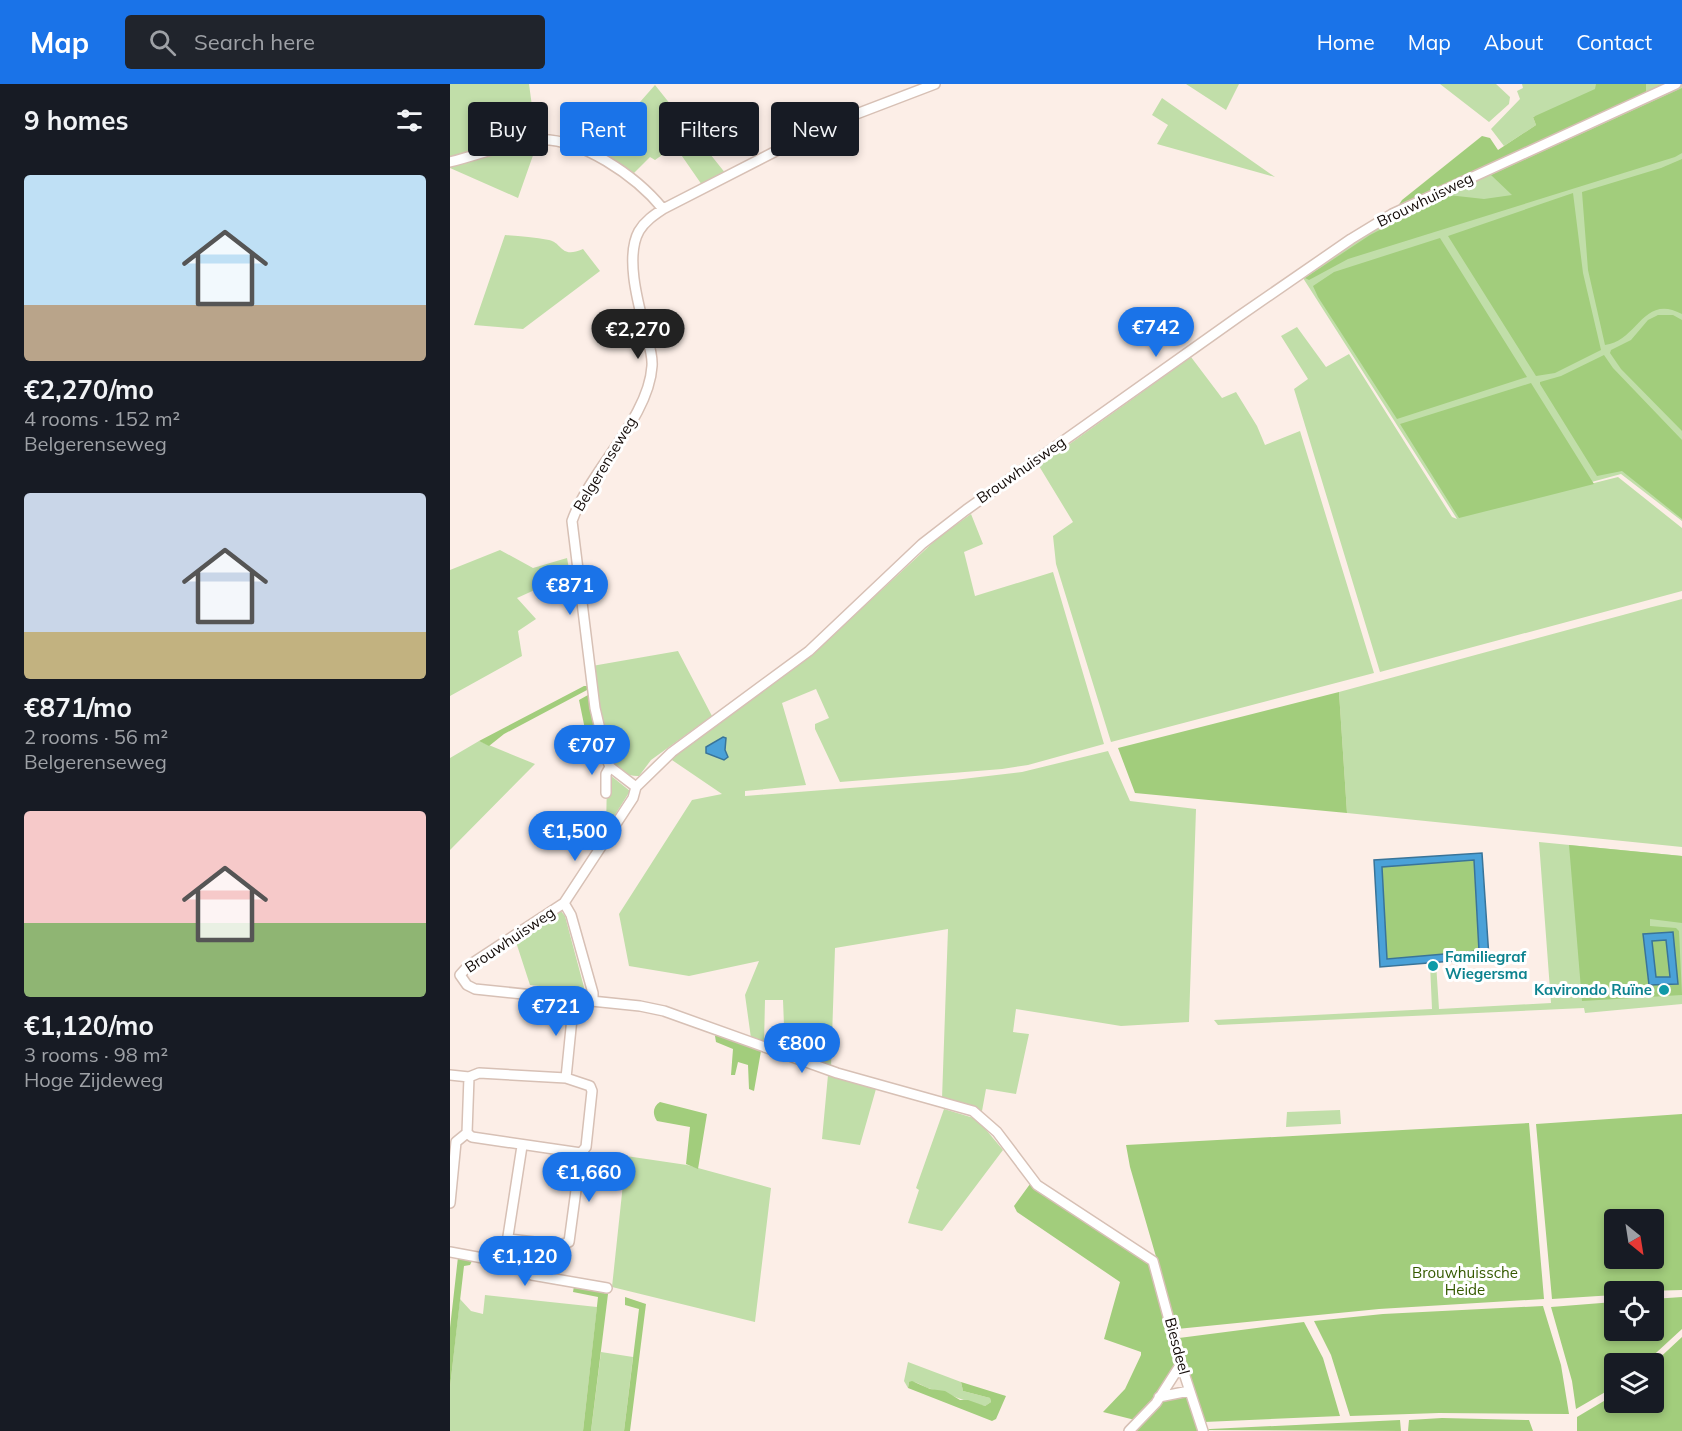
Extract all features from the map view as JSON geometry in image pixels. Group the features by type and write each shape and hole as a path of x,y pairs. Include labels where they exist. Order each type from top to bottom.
{"street":[{"name":"Belgerenseweg","path":"606,793 606,774 610,767 595,708 572,520 576,508 631,421 647,390 652,364 639,308 633,253 634,242 644,224 663,209 825,126 935,84"},
{"path":"1647,84 1652,95"},
{"name":"Brouwhuisweg","path":"460,975 468,966 564,903 633,798 636,787 672,752 809,651 922,544 959,515 1351,239 1392,214 1676,84"},
{"path":"450,162 535,140 563,143 579,147 627,176 648,191 663,209"},
{"path":"610,767 636,787"},
{"path":"450,974 460,975 467,985 475,989 593,1000 571,915 564,903"},
{"path":"566,1078 574,998"},
{"name":"Biesdeel","path":"593,1000 664,1011 837,1073 973,1111 997,1132 1037,1185 1152,1261 1189,1391 1203,1431"},
{"path":"450,1075 469,1077 479,1073 566,1078 590,1086 592,1091 586,1147 581,1153 569,1242 559,1245 509,1239"},
{"path":"450,1203 456,1142 467,1133 469,1077"},
{"path":"467,1133 472,1137 522,1146 581,1153"},
{"path":"504,1262 522,1146"},
{"path":"450,1252 504,1262 532,1275 607,1288"},
{"path":"1129,1431 1160,1397 1181,1364"},
{"path":"1160,1397 1189,1391"}],"green space":[{"path":"450,84 529,84 531,102 468,102 468,155 450,160"},
{"path":"1186,84 1239,84 1226,110"},
{"path":"1440,84 1496,84 1510,97 1509,104 1489,122"},
{"path":"1522,84 1682,84 1682,521 1621,474 1507,505 1618,477 1682,528 1682,591 1380,672 1294,389 1308,379 1281,336 1297,327 1326,367 1349,354 1452,517 1457,519 1303,278 1404,207 1540,129 1535,116 1533,117 1536,125 1504,146 1491,129 1520,99 1517,91 1523,88"},
{"path":"1596,84 1646,84 1646,95 1398,206 1402,200 1482,136 1490,138 1498,150 1536,125 1533,117 1595,89"},
{"path":"655,85 669,102 659,102 661,156 655,160 650,157 631,176 600,156 647,156 647,102 640,102"},
{"path":"1682,88 1682,153 1675,157 1348,259 1309,280 1305,278 1370,235 1448,195 1484,199 1512,195 1491,175"},
{"path":"1162,98 1275,177 1157,144 1168,125 1152,115"},
{"path":"487,156 533,156 518,198 450,168 450,165"},
{"path":"682,156 712,156 726,174 702,185"},
{"path":"1682,159 1682,314 1669,309 1658,309 1641,320 1625,336 1605,345 1588,270 1582,192 1661,168"},
{"path":"1573,193 1583,273 1601,350 1555,373 1536,376 1448,236"},
{"path":"505,235 549,240 570,252 583,249 600,271 523,329 474,325"},
{"path":"1440,238 1527,377 1397,419 1313,286 1334,272"},
{"path":"1658,315 1673,315 1682,320 1682,431 1621,369 1610,353 1611,350 1631,340 1648,320"},
{"path":"1604,355 1613,368 1682,440 1682,519 1622,471 1597,476 1540,384 1540,382 1561,376"},
{"path":"1191,357 1222,398 1236,392 1257,426 1265,445 1300,431 1374,673 1111,742 1056,564 1053,536 1073,522 1039,466"},
{"path":"1531,383 1594,484 1459,518 1400,424"},
{"path":"971,514 983,544 964,552 975,596 1053,572 1104,744 1028,765 1002,769 840,782 815,729 815,724 829,718 816,689 782,703 806,785 745,791 745,796 954,780 1022,772 1108,751 1130,801 1196,809 1189,1022 1121,1026 1016,1009 1013,1032 1029,1034 1016,1094 986,1089 982,1111 942,1099 948,929 835,948 831,1067 785,1051 783,1000 765,1000 764,1044 751,1038 745,995 759,961 689,976 629,966 619,914 692,800 722,794 669,758 809,657 939,537"},
{"path":"500,550 533,568 567,558 570,574 517,598 536,619 518,631 522,656 450,696 450,570"},
{"path":"1682,599 1682,847 1347,813 1339,692"},
{"path":"678,651 712,716 651,760 639,776 628,774 615,766 607,752 592,666"},
{"path":"587,686 587,690 504,734 489,746 479,741"},
{"path":"1339,692 1347,813 1135,793 1118,748"},
{"path":"588,695 598,740 568,754 567,750 587,739 579,700"},
{"path":"479,741 535,764 450,850 450,758"},
{"path":"610,775 630,791 606,829 607,780"},
{"path":"1539,842 1682,856 1682,1004 1585,1013 1584,1008 1218,1025 1214,1020 1432,1009 1430,964 1436,963 1439,1009 1551,1003"},
{"path":"1569,845 1682,856 1682,923 1650,919 1650,926 1676,928 1679,931 1682,995 1582,1001","holes":["1673,932 1678,984 1649,985 1643,934"]},
{"path":"1474,860 1479,951 1387,959 1382,867"},
{"path":"560,910 565,916 585,991 530,985 515,939"},
{"path":"1666,940 1670,977 1655,977 1652,941"},
{"path":"718,1034 761,1051 754,1091 749,1089 748,1065 738,1062 735,1075 731,1075 733,1049 716,1042 715,1036"},
{"path":"828,1075 876,1089 860,1145 822,1139"},
{"path":"660,1102 707,1114 698,1169 686,1164 690,1127 657,1121 654,1110"},
{"path":"944,1109 977,1119 1003,1150 942,1231 908,1223 919,1190 916,1188"},
{"path":"1340,1110 1341,1124 1286,1127 1287,1112"},
{"path":"1682,1114 1682,1290 1664,1291 1664,1281 1604,1281 1604,1296 1552,1299 1536,1124"},
{"name":"Brouwhuissche Heide","path":"1529,1123 1544,1299 1379,1309 1177,1329 1130,1167 1126,1145"},
{"path":"626,1156 687,1165 771,1188 755,1322 612,1287"},
{"path":"1030,1184 1150,1261 1177,1359 1165,1384 1149,1408 1135,1420 1103,1412 1125,1389 1141,1355 1141,1352 1104,1339 1120,1282 1017,1212 1014,1206"},
{"path":"458,1257 472,1261 470,1265 464,1266 450,1387 450,1328"},
{"path":"574,1286 608,1294 591,1431 583,1431 598,1297 573,1292"},
{"path":"485,1295 597,1307 583,1431 450,1431 450,1387 460,1299 471,1311 483,1314"},
{"path":"625,1297 646,1304 630,1431 624,1431 639,1309 625,1305"},
{"path":"1682,1297 1682,1329 1656,1353 1604,1353 1604,1393 1576,1409 1572,1381 1551,1307 1604,1303 1604,1341 1664,1341 1664,1298"},
{"path":"1543,1306 1561,1365 1569,1414 1439,1413 1350,1416 1331,1355 1314,1321 1383,1314"},
{"path":"1304,1322 1323,1358 1340,1416 1204,1422 1179,1338"},
{"path":"1682,1337 1682,1431 1577,1431 1577,1417 1604,1401 1604,1413 1664,1413 1664,1354"},
{"path":"601,1352 633,1357 624,1431 591,1431"},
{"path":"908,1362 961,1382 963,1391 990,1398 991,1402 985,1406 915,1382 909,1382 908,1388 904,1381"},
{"path":"912,1381 930,1389 945,1391 960,1400 968,1400 985,1406 991,1402 990,1398 963,1391 961,1382 1006,1396 996,1419 992,1421 908,1388 909,1382"},
{"path":"1182,1394 1189,1397 1200,1431 1134,1431 1160,1399"},
{"path":"1442,1418 1529,1420 1533,1431 1408,1431 1409,1420"},
{"path":"1400,1420 1401,1431 1206,1430 1210,1429"}],"water":[{"path":"723,737 726,738 725,750 728,757 724,760 706,753 706,747"},
{"path":"1482,853 1489,958 1380,967 1374,860","holes":["1474,860 1479,951 1387,959 1382,867"]},
{"path":"1673,932 1678,984 1649,985 1643,934","holes":["1666,940 1670,977 1656,977 1652,941"]}],"place":[{"name":"Familiegraf Wiegersma","path":"1433,966"},
{"name":"Kavirondo Ruïne","path":"1664,990"}]}
